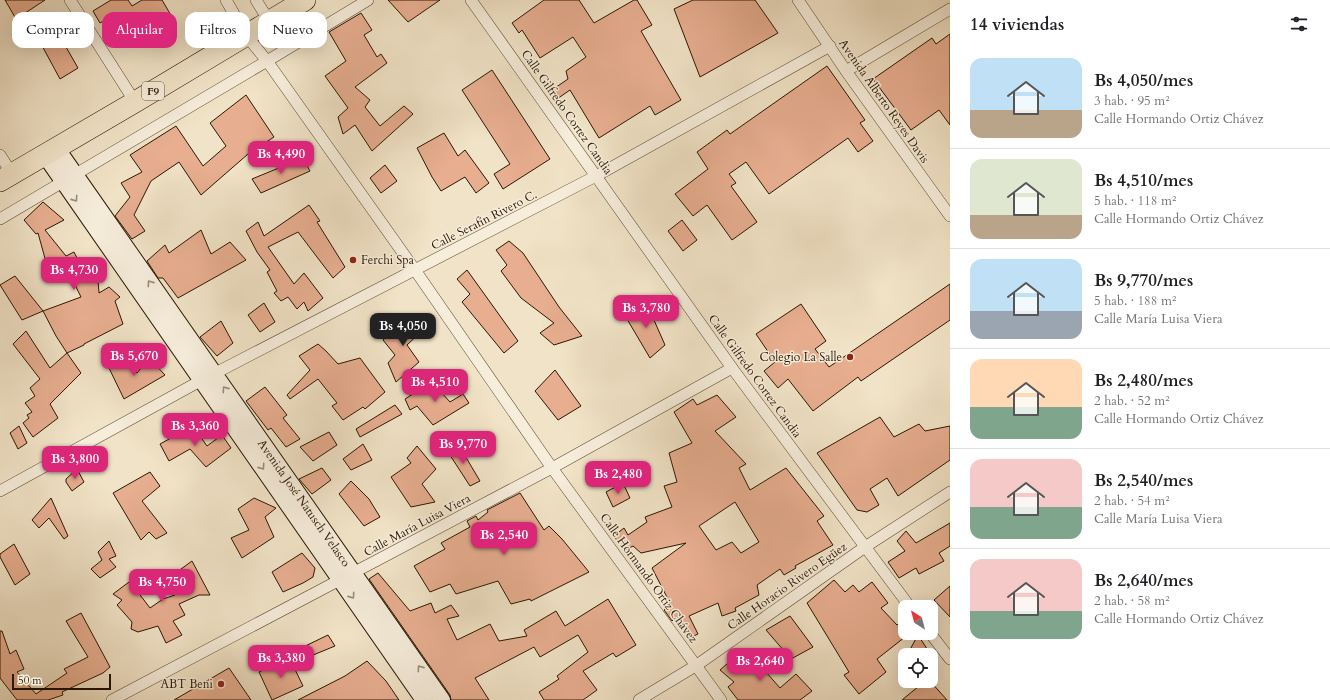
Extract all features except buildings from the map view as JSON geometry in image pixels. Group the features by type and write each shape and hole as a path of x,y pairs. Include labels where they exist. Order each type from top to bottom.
{"highway":[{"name":"F9","path":"284,12 305,0"},
{"name":"F9","path":"6,178 224,48"}],"main road":[{"name":"Avenida José Natusch Velasco","path":"51,152 347,576 442,700"},
{"name":"Avenida José Natusch Velasco","path":"347,576 424,700"}],"street":[{"path":"70,0 135,102"},
{"name":"Calle Hormando Ortiz Chávez","path":"226,0 233,12"},
{"path":"256,0 263,12"},
{"path":"0,219 267,62 368,0"},
{"name":"Calle Gilfredo Cortez Candia","path":"471,0 732,368 905,600"},
{"name":"Avenida Alberto Reyes Davis","path":"798,0 950,216"},
{"path":"846,70 950,9"},
{"name":"Calle Hormando Ortiz Chávez","path":"250,40 415,270 552,468 697,665 721,700"},
{"name":"Calle Serafín Rivero C.","path":"0,491 208,377 596,176 830,46"},
{"path":"0,155 6,178"},
{"name":"Calle María Luisa Viera","path":"112,700 552,468 732,368"},
{"name":"Calle Horacio Rivero Egüez","path":"639,700 697,665 865,547 950,492"},
{"path":"935,640 950,659"}],"place":[{"name":"Ferchi Spa","path":"353,260"},
{"name":"Colegio La Salle","path":"850,357"},
{"name":"ABT Beni","path":"221,684"}]}
